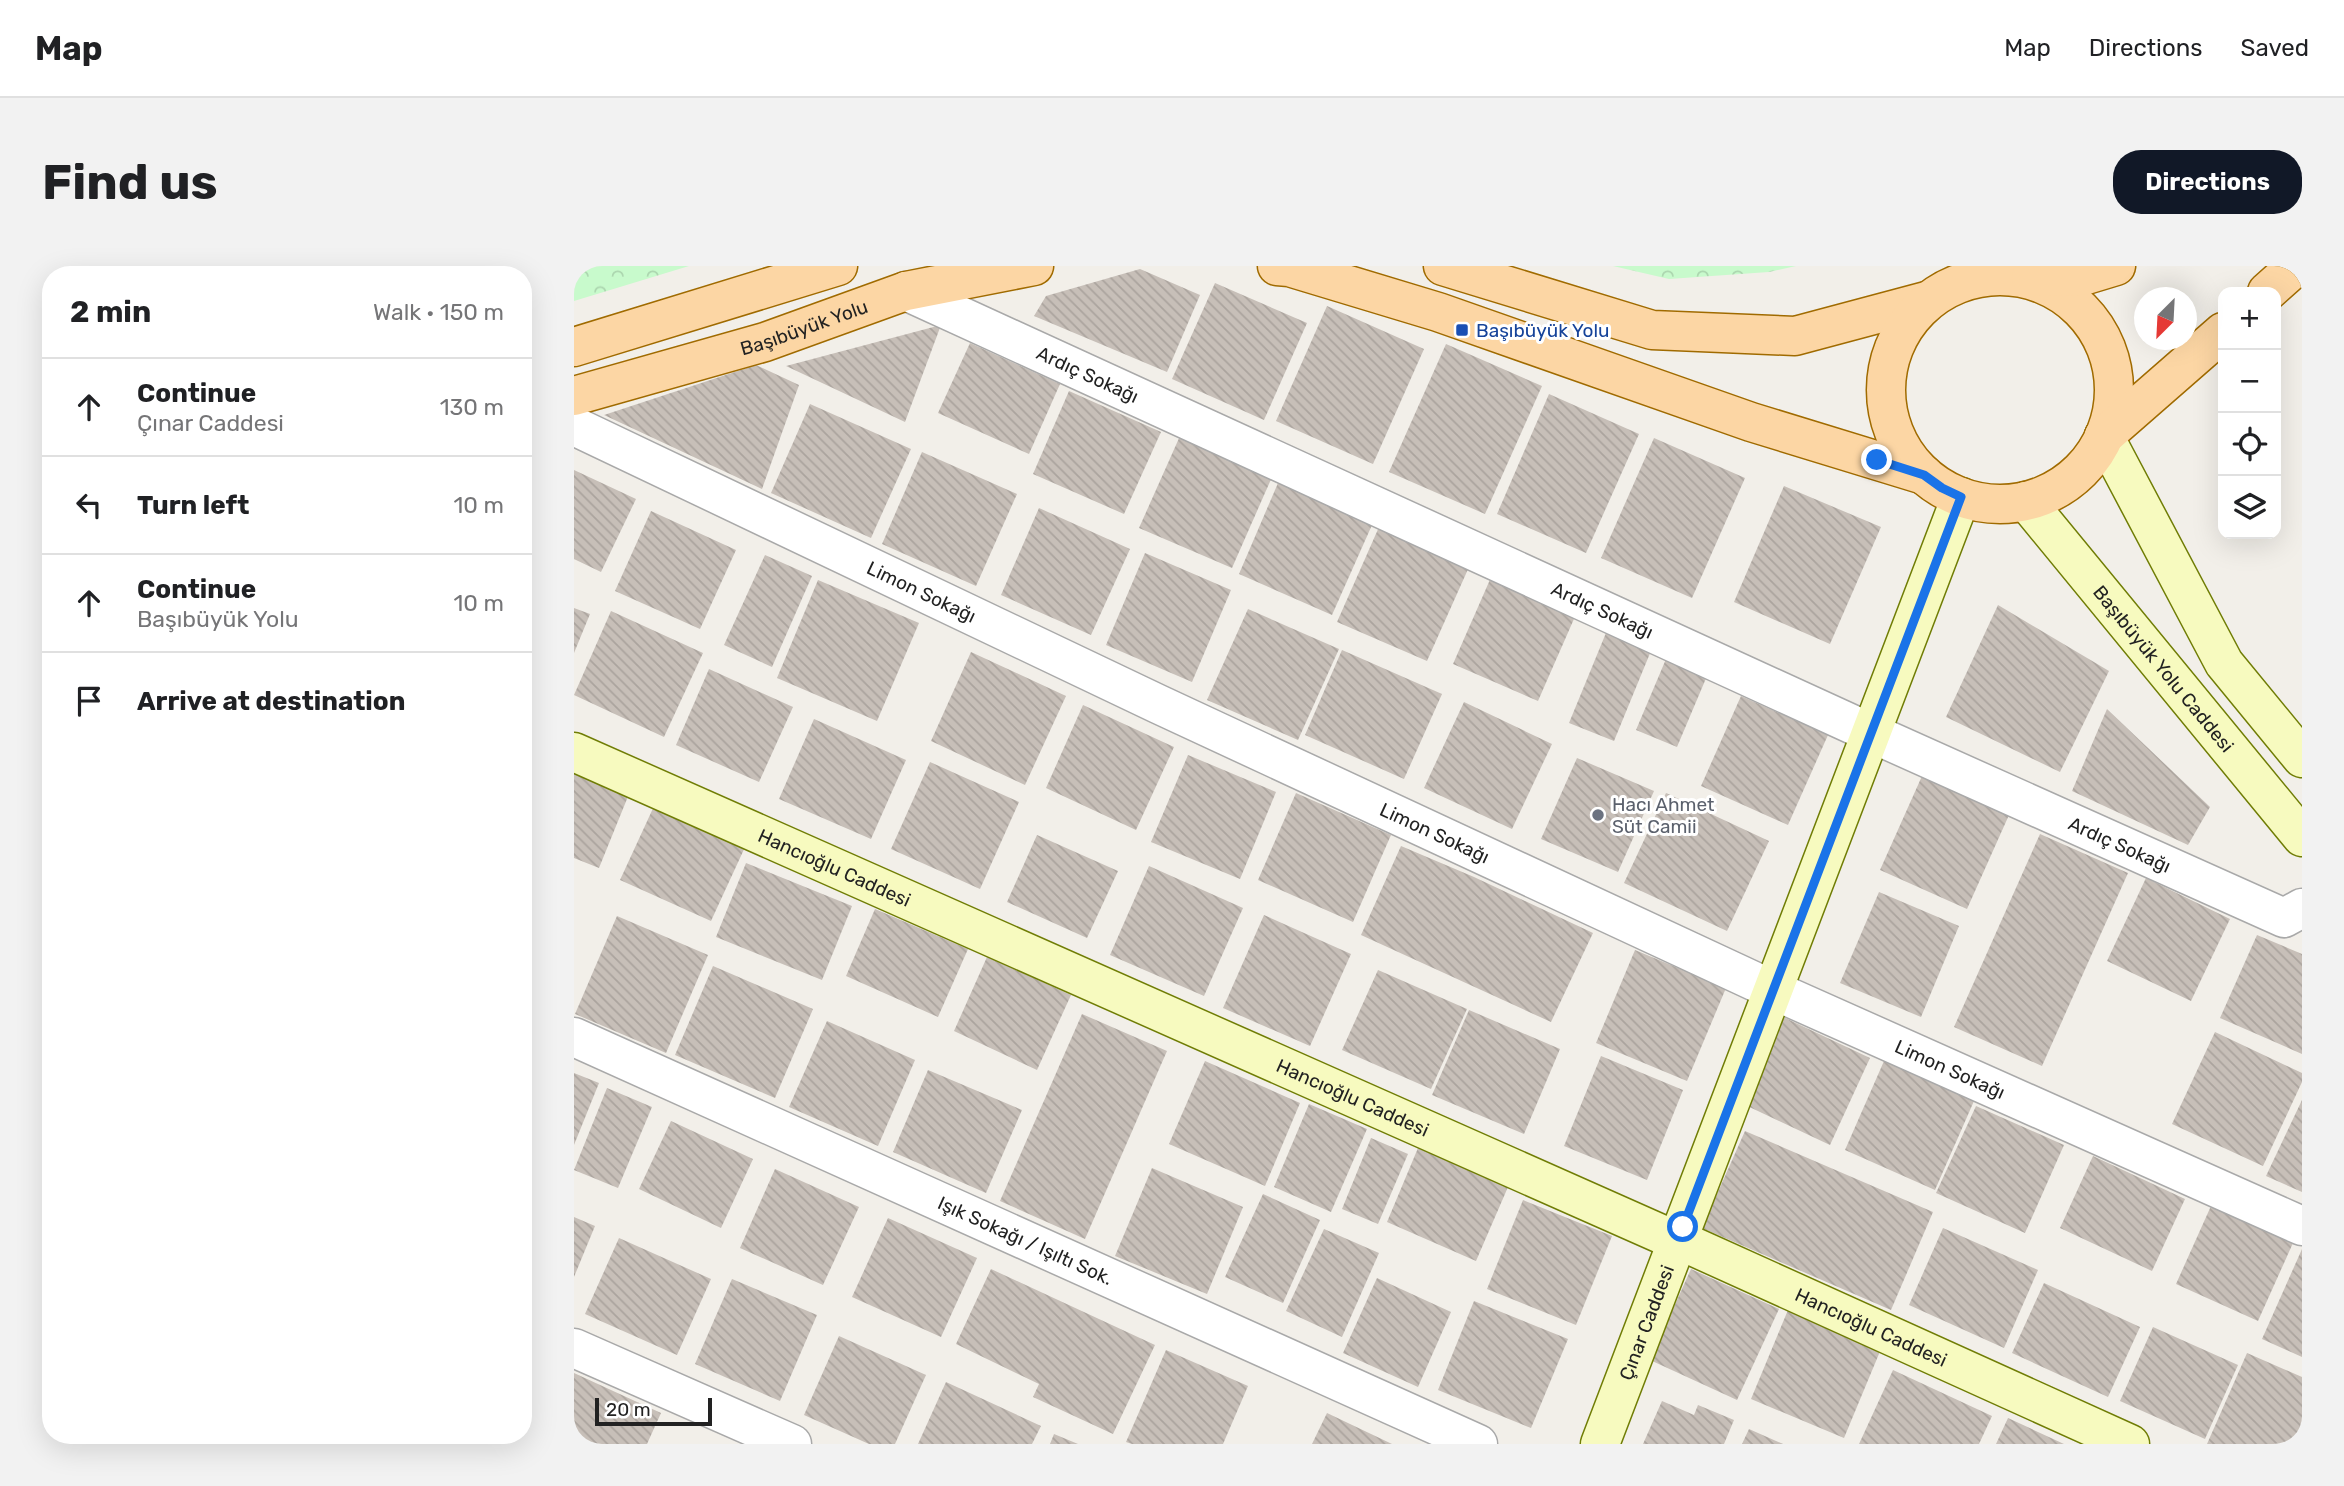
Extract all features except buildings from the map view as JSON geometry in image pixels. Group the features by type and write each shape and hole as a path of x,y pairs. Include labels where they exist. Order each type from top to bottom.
{"main road":[{"path":"574,347 838,266"},
{"name":"Başıbüyük Yolu","path":"574,396 765,342 906,291 1034,266"},
{"path":"1277,266 1289,267 1438,312 1751,422 1924,475"},
{"path":"1443,266 1652,330 1795,336 1926,301 1956,284 1977,278 2082,276 2116,266"},
{"path":"2273,287 2296,266"},
{"path":"2022,278 2055,289 2082,310 2101,337 2112,369 2113,399 2104,436"},
{"path":"1926,301 1901,331 1887,368 1887,407 1899,444 1924,475 1942,488 1961,497 1993,503 2026,501 2059,488 2085,466 2104,436 2218,336"}],"street":[{"name":"Ardıç Sokağı","path":"906,291 2284,918 2302,908"},
{"name":"Limon Sokağı","path":"574,426 1158,704 1773,990 2302,1226"},
{"path":"2104,436 2224,663 2302,758"},
{"name":"Çınar Caddesi","path":"1600,1444 1961,497"},
{"name":"Başıbüyük Yolu Caddesi","path":"2026,501 2302,837"},
{"name":"Hancıoğlu Caddesi","path":"574,752 2130,1444"},
{"name":"Işık Sokağı / Işıltı Sok.","path":"574,1037 1478,1444"},
{"path":"574,1348 792,1444"}],"green space":[{"path":"574,266 689,266 574,301"},
{"path":"1613,266 1796,266 1769,272 1669,279"}],"place":[{"name":"Başıbüyük Yolu","path":"1462,330"},
{"name":"Hacı Ahmet Süt Camii","path":"1598,815"}],"route":[{"path":"1683,1227 1961,497 1924,475 1877,460"}]}
